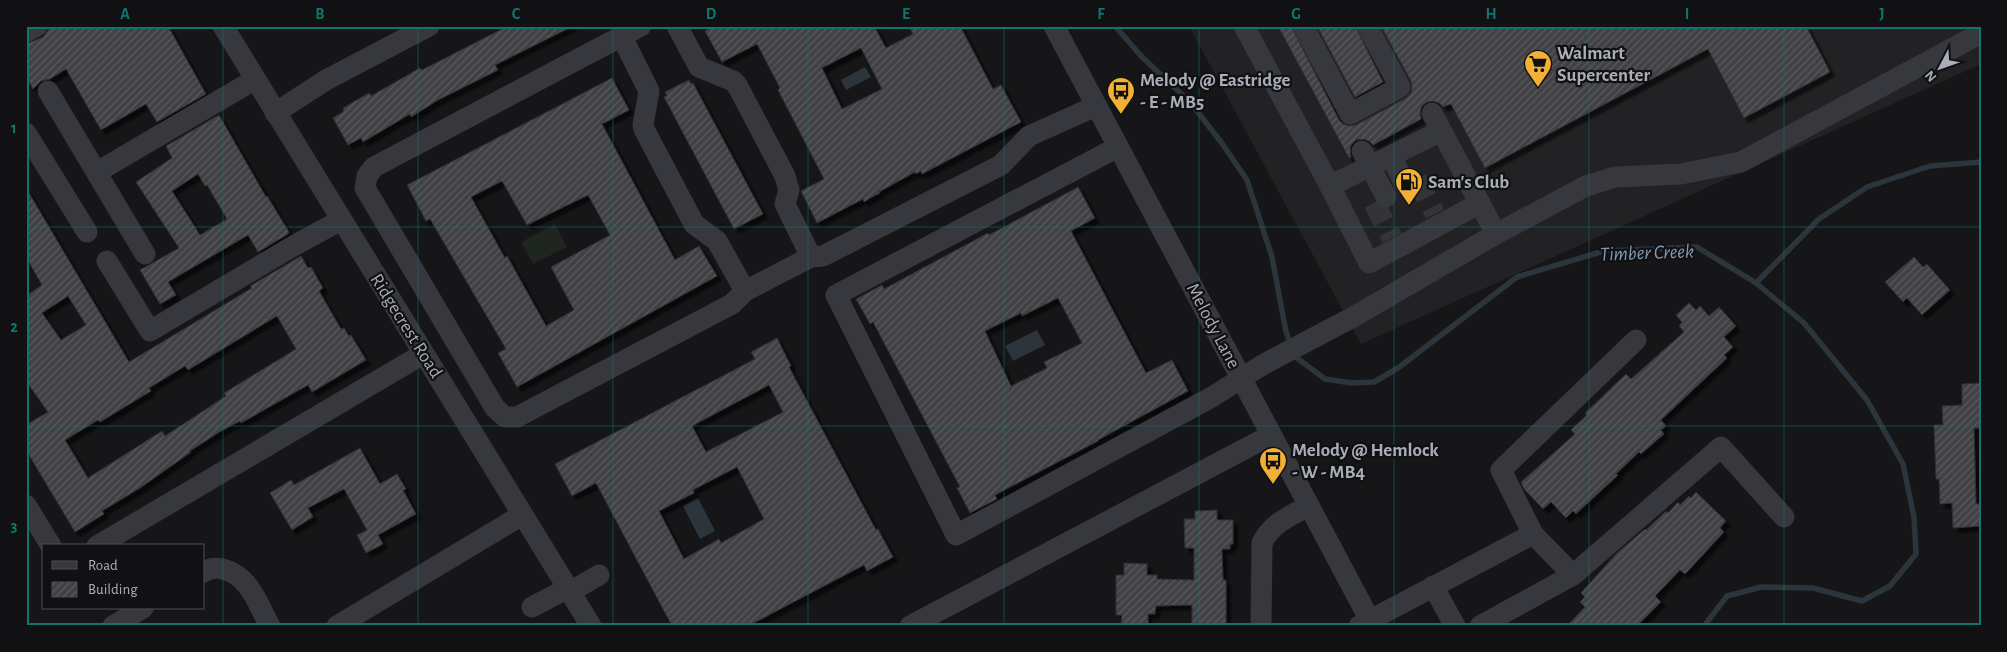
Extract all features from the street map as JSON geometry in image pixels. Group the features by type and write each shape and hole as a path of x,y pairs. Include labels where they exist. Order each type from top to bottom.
{"street":[{"path":"26,32 37,26"},
{"name":"Ridgecrest Road","path":"222,26 590,626"},
{"path":"275,113 326,80 429,26"},
{"path":"641,26 374,167 367,176 365,188 495,408 505,417 517,417 543,404 732,304 745,291 811,257 823,256 1001,165 1029,136 1096,106"},
{"path":"678,26 699,67 733,80 737,85 785,176 789,190 785,204 811,257"},
{"name":"Melody Lane","path":"1054,26 1309,506 1367,624"},
{"path":"1244,26 1369,263 1401,239 1432,222 1480,203"},
{"path":"1303,26 1350,114 1400,87 1367,26"},
{"path":"1118,147 836,295 956,535 1212,396 1496,234 1586,186 1616,176 1681,174 1741,162 1981,34"},
{"path":"622,37 649,91 643,125 644,129 694,224 717,241 745,291"},
{"path":"96,172 254,80"},
{"path":"48,90 145,254"},
{"path":"1330,186 1363,163 1396,153 1437,122 1496,234"},
{"path":"26,133 87,232"},
{"path":"1396,153 1411,182"},
{"path":"1363,163 1380,200"},
{"path":"106,261 150,332 295,245 341,220"},
{"path":"1573,575 1533,534 1501,470 1636,340"},
{"path":"100,544 423,354"},
{"path":"910,626 1271,435"},
{"path":"1480,626 1573,575 1722,448 1784,517"},
{"path":"26,505 50,544"},
{"path":"1261,626 1262,543 1275,524 1309,506"},
{"path":"338,626 522,515"},
{"path":"1367,624 1533,534"},
{"path":"205,571 211,568 228,570 247,584 270,626"},
{"path":"532,607 600,575"},
{"path":"1434,586 1455,626"},
{"path":"114,626 140,610"}],"shaded area":[{"path":"1189,26 1981,26 1981,64 1361,344"},
{"path":"865,67 871,77 846,90 841,80"},
{"path":"555,224 567,247 533,264 521,242"},
{"path":"1037,330 1045,345 1013,361 1005,346"},
{"path":"698,498 715,531 700,539 683,506"}],"building":[{"path":"54,26 168,26 206,94 157,122 146,104 101,130 66,69 50,79 41,81 33,89 26,77 26,44 43,37"},
{"path":"508,26 573,26 495,65 498,70 438,100 411,117 410,114 363,142 361,138 348,145 333,118 344,111 343,108 369,93 371,96 420,68 422,70"},
{"path":"713,26 874,26 886,48 913,34 909,26 960,26 993,89 1001,85 1021,122 922,174 921,171 916,174 915,172 864,202 863,199 817,223 801,191 824,179 778,90 780,88 757,44 722,62 705,31","holes":["861,48 882,89 842,109 822,68"]},
{"name":"Walmart Supercenter","path":"1278,26 1291,26 1339,120 1349,126 1356,125 1406,98 1411,93 1411,81 1381,26 1806,26 1830,72 1744,118 1708,49 1485,168 1451,104 1443,107 1433,101 1427,102 1422,106 1420,112 1421,119 1373,145 1363,139 1356,140 1351,145 1351,157 1349,158"},
{"path":"1317,26 1355,26 1383,82 1355,97"},
{"path":"612,78 629,110 602,124 675,260 699,246 717,276 517,387 498,353 506,349 430,219 426,221 407,185","holes":["502,181 527,225 588,195 610,235 551,267 574,310 546,326 471,197"]},
{"path":"689,80 691,84 693,83 763,214 734,229 664,97 667,96 665,92"},
{"path":"219,115 266,197 289,232 258,252 248,235 168,282 176,295 160,304 140,270 179,248 136,182 172,158 166,146","holes":["198,174 205,186 207,185 227,219 200,235 172,191"]},
{"path":"1078,187 1095,218 1071,231 1146,373 1172,360 1188,391 995,495 997,499 970,513 957,488 960,487 873,322 870,324 856,299 882,285 884,289 988,233 989,235","holes":["1058,298 1082,343 1044,362 1047,368 1011,386 985,331 1021,313 1022,316"]},
{"path":"26,188 129,362 252,288 250,286 301,256 308,268 311,267 323,288 319,291 341,329 344,328 349,336 351,335 366,360 312,392 308,385 241,423 240,421 221,431 140,488 102,511 104,514 75,532 26,450 26,425 48,412 26,381 26,291 29,294 42,285 26,257","holes":["68,296 86,325 61,340 42,313","277,316 296,349 224,393 226,396 165,436 162,431 88,478 65,440 98,420 100,422 151,391 149,388 185,366 188,370"]},
{"path":"1914,257 1923,267 1927,264 1950,290 1922,315 1907,298 1903,302 1885,282"},
{"path":"1689,303 1696,310 1700,306 1709,316 1719,307 1736,326 1724,337 1733,347 1724,355 1727,358 1661,420 1666,426 1661,430 1664,434 1641,454 1639,452 1616,474 1618,475 1576,514 1573,511 1566,518 1551,502 1543,509 1524,489 1521,482 1575,434 1571,430 1587,415 1585,413 1626,374 1631,379 1684,332 1679,326 1682,322 1676,315"},
{"path":"777,338 791,366 789,367 876,530 878,529 893,557 867,571 864,565 748,626 672,626 596,483 572,496 555,464 755,359 751,352","holes":["769,385 783,412 706,452 692,426","737,467 764,519 721,543 719,539 684,559 659,511 694,493 693,490"]},
{"path":"1981,383 1981,428 1974,428 1976,504 1980,504 1981,526 1953,528 1952,503 1940,504 1939,479 1936,479 1934,425 1943,425 1942,406 1962,405 1962,384"},
{"path":"360,448 380,484 397,474 406,489 403,490 416,514 378,535 383,544 366,553 357,535 367,530 344,489 308,508 313,517 292,530 270,493 291,480 294,485"},
{"path":"1696,492 1726,521 1720,528 1724,532 1685,574 1680,570 1655,596 1661,602 1637,626 1567,626 1585,607 1580,602 1585,597 1581,593 1616,554 1666,511 1668,513 1678,502 1680,505 1689,496 1691,498"},
{"path":"1217,510 1217,520 1233,520 1233,544 1230,545 1230,549 1222,549 1223,580 1226,580 1226,626 1192,626 1192,605 1156,606 1155,614 1148,614 1148,626 1121,626 1122,615 1116,615 1116,575 1124,575 1124,563 1147,564 1147,575 1157,575 1157,579 1194,580 1194,548 1185,548 1184,519 1195,519 1195,511"}],"waterway":[{"name":"Timber Creek","path":"1115,26 1142,57 1190,102 1247,180 1272,257 1286,332 1291,345"},
{"path":"1756,283 1819,219 1867,187 1930,166 1981,162"},
{"name":"Timber Creek","path":"1295,353 1297,358 1325,379 1352,383 1374,382 1398,368 1517,277 1604,251 1697,247 1756,283 1804,323 1867,400 1903,464 1914,517 1916,554 1890,586 1862,601 1813,588 1761,587 1727,596 1704,626"}],"tunnel":[{"path":"1417,179 1435,214"},
{"path":"1374,203 1392,238"}],"place":[{"name":"Walmart Supercenter","path":"1538,88"},
{"name":"Melody @ Eastridge - E - MB5","path":"1121,115"},
{"name":"Sam's Club","path":"1409,206"},
{"name":"Melody @ Hemlock - W - MB4","path":"1273,485"}]}
